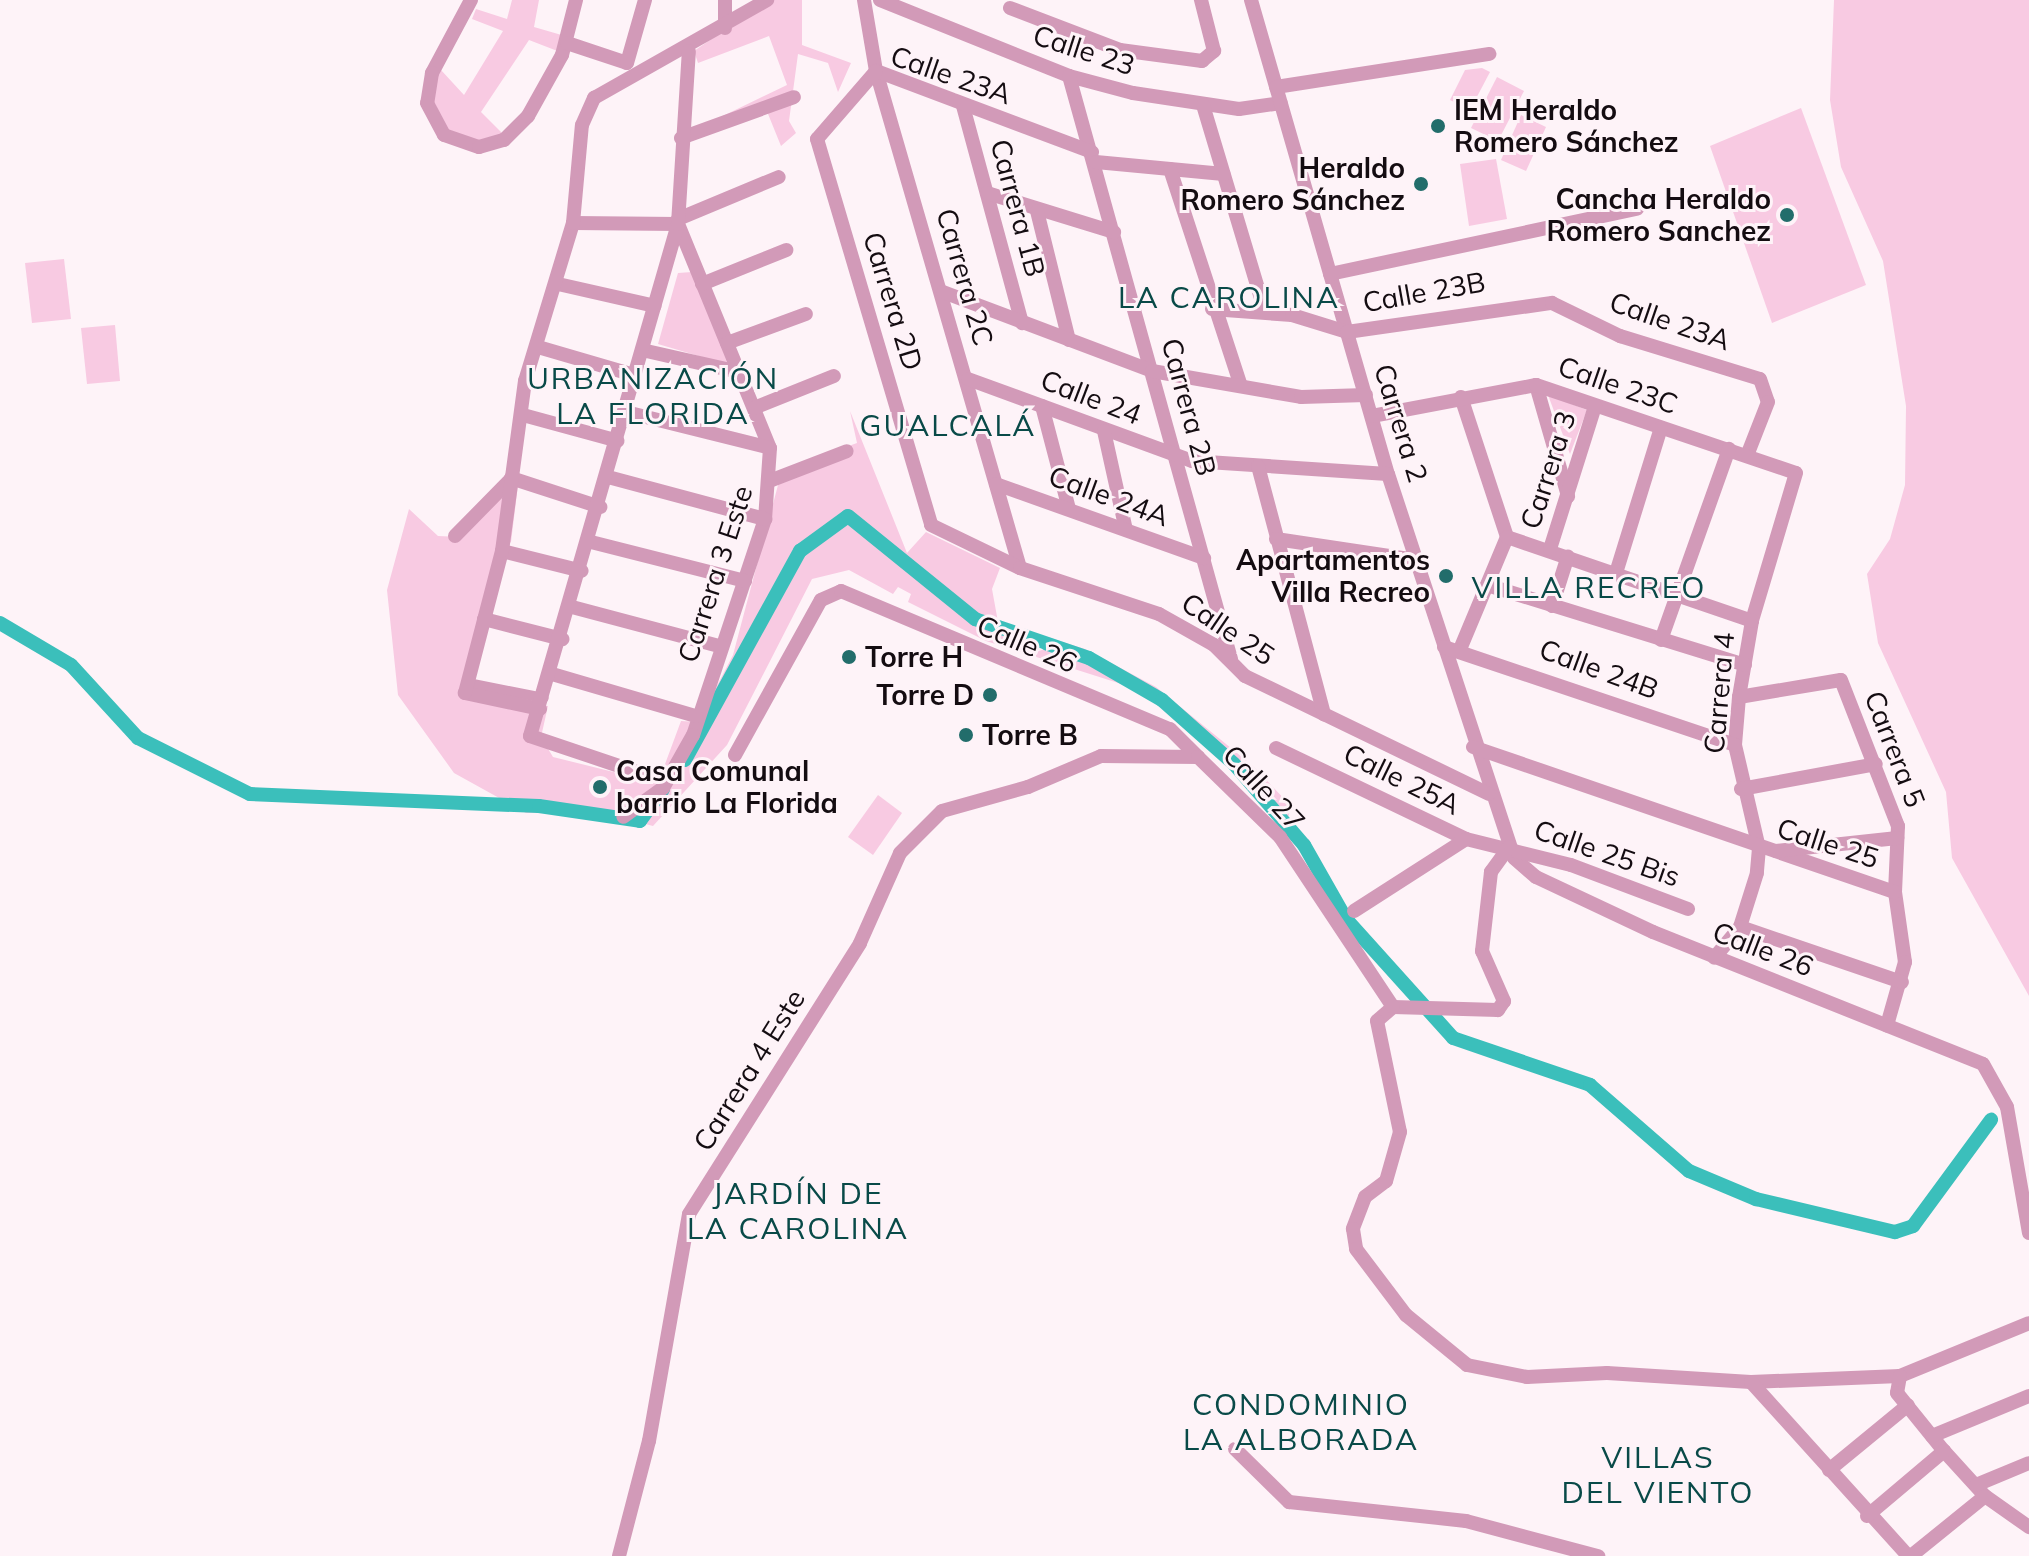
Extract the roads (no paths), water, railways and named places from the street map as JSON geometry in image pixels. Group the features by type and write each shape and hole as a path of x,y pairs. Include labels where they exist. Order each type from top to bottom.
{"street":[{"path":"471,0 427,95 435,125 459,144 492,145 517,130 567,43 576,0"},
{"path":"634,78 627,63 645,0"},
{"path":"725,0 725,28"},
{"path":"542,703 469,688 502,551 511,478 538,347 573,223 582,125 594,98 689,51 767,0"},
{"name":"Carrera 2C","path":"864,0 876,71 943,292 1020,568"},
{"name":"Calle 23","path":"880,0 1069,76 1203,105 1281,103"},
{"path":"1010,8 1120,50 1202,61 1214,51 1201,0"},
{"name":"Carrera 2","path":"1251,0 1388,474 1473,747 1511,852"},
{"path":"567,43 627,63"},
{"path":"640,773 530,736 591,542 678,222 689,51"},
{"path":"1276,87 1489,54"},
{"name":"Calle 23A","path":"817,139 876,71 1094,157 1223,174"},
{"name":"Carrera 2B","path":"1069,76 1094,157 1231,659"},
{"path":"681,138 794,97"},
{"path":"1203,105 1265,312"},
{"name":"Carrera 1B","path":"963,106 1022,323"},
{"name":"Carrera 2D","path":"817,139 931,525"},
{"path":"1170,169 1212,309 1240,383"},
{"path":"573,223 678,222 779,177"},
{"path":"987,193 1037,211 1114,232"},
{"path":"1330,274 1637,209"},
{"path":"1037,211 1069,340"},
{"name":"Carrera 3 Este","path":"623,817 663,788 685,754 765,519 772,480 770,448 678,222"},
{"path":"702,284 786,250"},
{"path":"558,284 655,306"},
{"path":"943,292 1152,371 1240,383 1301,397 1366,395"},
{"name":"Calle 23A","path":"1552,303 1620,336 1760,379 1769,390 1748,453"},
{"name":"Calle 23B","path":"1212,309 1265,312 1347,332 1552,303"},
{"path":"727,343 806,314"},
{"path":"538,347 634,375"},
{"path":"642,350 739,372"},
{"path":"754,408 834,376"},
{"name":"Calle 24","path":"968,379 1176,456 1258,466 1388,474"},
{"path":"1536,385 1569,498"},
{"name":"Calle 23C","path":"1372,416 1536,385 1661,428 1748,453 1796,473"},
{"path":"1461,397 1507,537 1461,647"},
{"path":"1042,406 1069,509"},
{"name":"Carrera 3","path":"1550,549 1569,498 1595,406"},
{"path":"626,412 770,448"},
{"path":"523,415 618,441"},
{"path":"1616,573 1661,428"},
{"path":"1104,431 1126,530"},
{"path":"1661,640 1674,596 1729,449"},
{"path":"772,480 847,451"},
{"path":"1258,466 1324,714"},
{"name":"Carrera 4","path":"1765,850 1741,789 1735,745 1739,697 1752,621 1796,473"},
{"path":"608,477 765,519"},
{"path":"511,478 600,507"},
{"path":"455,536 511,478"},
{"name":"Calle 24A","path":"996,484 1204,558"},
{"name":"Calle 25","path":"931,525 1020,568 1123,597 1231,659 1245,676 1489,794"},
{"path":"1507,537 1550,549 1674,596 1752,621"},
{"path":"1276,539 1417,560"},
{"path":"591,542 745,581"},
{"path":"502,551 582,571"},
{"path":"1552,606 1568,556"},
{"path":"1487,585 1745,665"},
{"name":"Calle 26","path":"735,755 828,593 841,591 1170,729 1198,757"},
{"path":"572,607 722,647"},
{"path":"484,619 562,639"},
{"name":"Calle 24B","path":"1444,647 1461,647 1735,745"},
{"path":"552,674 696,716"},
{"name":"Carrera 5","path":"1739,697 1841,680 1876,764 1897,838 1895,892 1902,982 1887,1025"},
{"name":"Calle 25","path":"1473,747 1765,850 1895,892"},
{"name":"Calle 25A","path":"1276,748 1466,839 1511,852"},
{"name":"Calle 27","path":"976,798 1028,787 1101,756 1198,757 1280,837 1399,1007"},
{"path":"1741,789 1876,764"},
{"name":"Carrera 4 Este","path":"619,1556 649,1441 689,1214 860,943 900,853 942,811 976,798"},
{"path":"1714,958 1740,927 1765,850 1897,838"},
{"path":"1354,911 1466,839"},
{"path":"1511,852 1491,872 1482,951 1504,1001 1486,1014 1439,1013 1399,1007 1381,1012 1375,1029 1400,1132 1386,1181 1365,1197 1353,1229 1356,1249 1406,1315 1467,1365 1527,1377 1607,1373 1751,1382 1900,1376 2029,1323"},
{"name":"Calle 26","path":"1511,852 1536,877 1714,958 1983,1064 1997,1079 2029,1233"},
{"name":"Calle 25 Bis","path":"1511,852 1688,909"},
{"path":"1740,927 1902,982"},
{"path":"1900,1376 1897,1393 1944,1451 1980,1490 2029,1527"},
{"path":"1751,1382 1867,1516 1910,1556 1980,1490 2029,1463"},
{"path":"1932,1436 2029,1396"},
{"path":"1829,1470 1908,1405"},
{"path":"1235,1449 1289,1502 1466,1521 1598,1556"},
{"path":"1867,1516 1944,1451"}],"waterway":[{"path":"685,760 800,551 848,516 975,619 1089,658 1162,700 1234,764 1304,845 1346,919 1453,1038 1590,1085 1689,1171 1756,1199 1895,1232 1913,1226 1991,1120"},
{"path":"0,623 71,665 138,738 250,794 539,806 640,821 663,789"}],"place":[{"name":"IEM Heraldo Romero Sánchez","path":"1438,126"},
{"name":"Heraldo Romero Sánchez","path":"1421,184"},
{"name":"Cancha Heraldo Romero Sanchez","path":"1787,215"},
{"name":"Apartamentos Villa Recreo","path":"1446,576"},
{"name":"Torre H","path":"849,657"},
{"name":"Torre D","path":"990,695"},
{"name":"Torre B","path":"966,735"},
{"name":"Casa Comunal barrio La Florida","path":"600,787"}],"district":[{"name":"LA CAROLINA","path":"1229,297"},
{"name":"URBANIZACIÓN LA FLORIDA","path":"653,395"},
{"name":"GUALCALÁ","path":"948,425"},
{"name":"VILLA RECREO","path":"1589,587"},
{"name":"JARDÍN DE LA CAROLINA","path":"798,1210"},
{"name":"CONDOMINIO LA ALBORADA","path":"1301,1421"},
{"name":"VILLAS DEL VIENTO","path":"1658,1474"}]}
